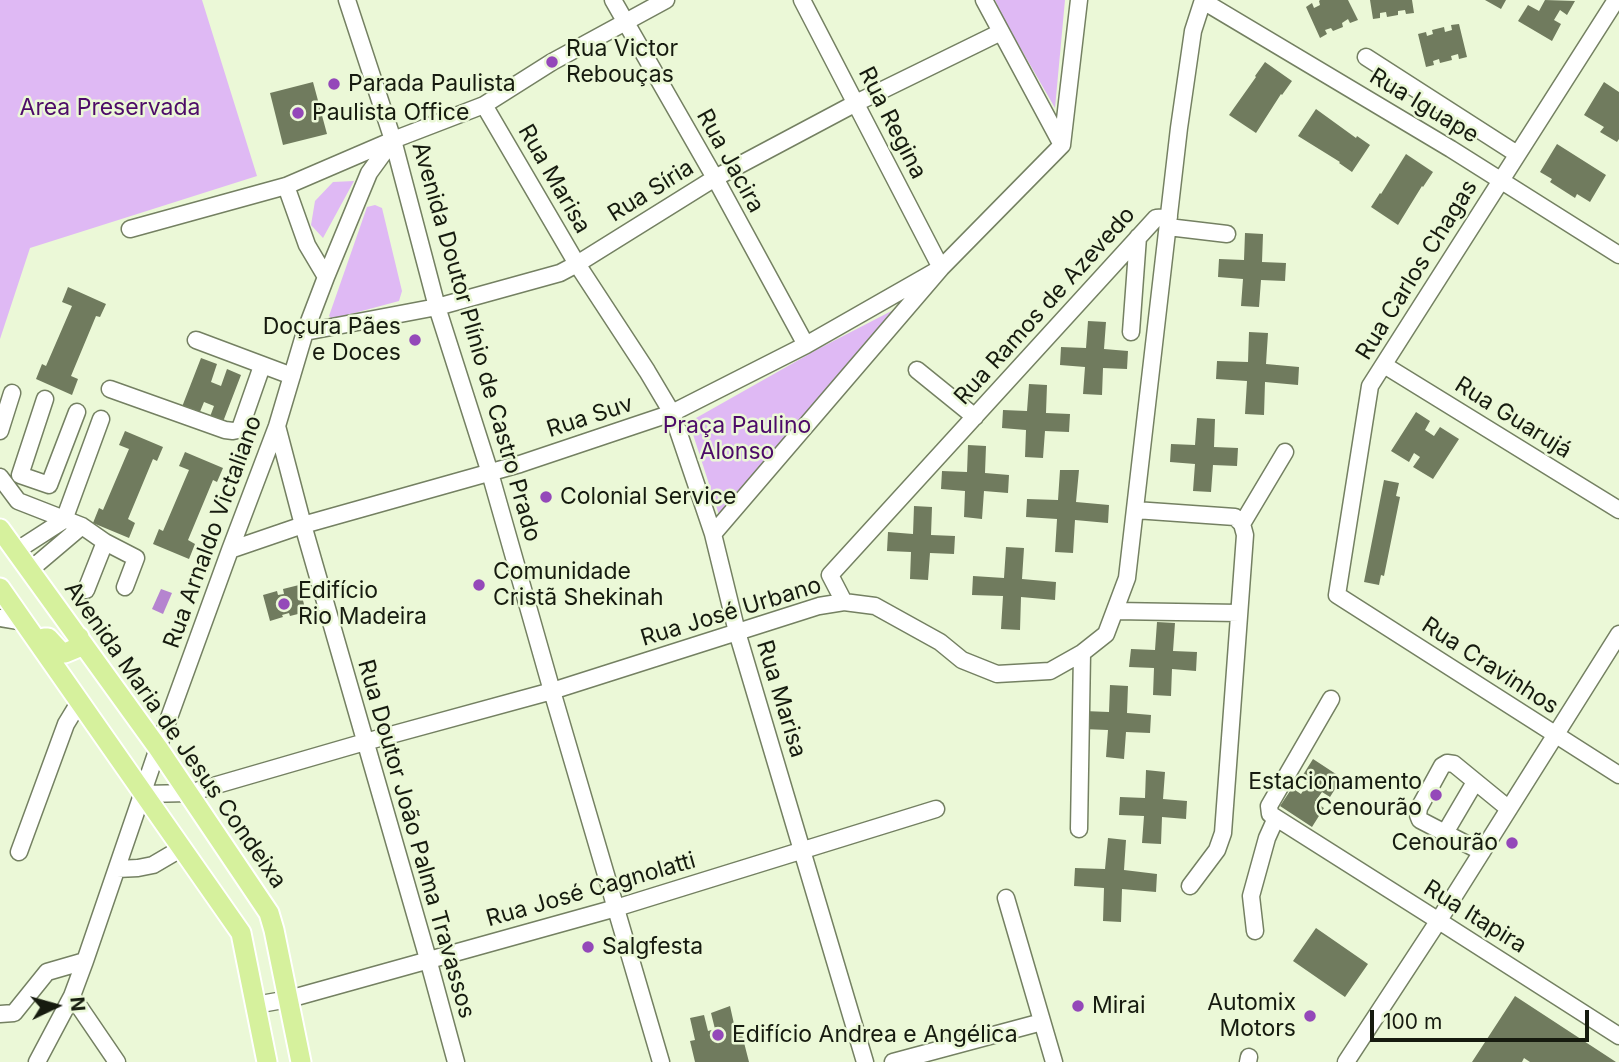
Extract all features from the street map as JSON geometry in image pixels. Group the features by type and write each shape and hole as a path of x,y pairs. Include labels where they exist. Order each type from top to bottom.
{"main road":[{"name":"Avenida Maria de Jesus Condeixa","path":"0,529 159,748 269,913 300,1062"},
{"path":"0,588 241,933 267,1062"},
{"path":"30,630 48,638 65,653 77,648 79,637"}],"street":[{"name":"Avenida Doutor Plínio de Castro Prado","path":"347,0 393,139 437,307 490,473 661,1062"},
{"name":"Rua Jacira","path":"613,0 715,178 806,345"},
{"path":"130,229 286,186 393,139 484,105 552,62 666,0"},
{"name":"Rua Regina","path":"803,0 941,268"},
{"path":"984,0 1062,145"},
{"path":"713,534 941,268 1062,145 1079,0"},
{"name":"Rua Iguape","path":"1203,0 1501,180 1619,255"},
{"name":"Rua Ramos de Azevedo","path":"844,602 830,575 1156,218 1169,222 1193,31 1203,0"},
{"name":"Rua Carlos Chagas","path":"1337,595 1370,386 1616,0"},
{"name":"Rua Síria","path":"305,332 437,307 560,272 715,178 856,103 1001,32"},
{"path":"1366,57 1517,154"},
{"name":"Rua Marisa","path":"484,105 577,264 672,413 713,534 737,632 865,1062"},
{"name":"Rua Arnaldo Victaliano","path":"37,1062 72,996 85,961 230,550 277,426 305,332 326,277 369,173 393,139"},
{"path":"286,186 307,245 326,277"},
{"path":"1169,222 1227,234"},
{"name":"Rua José Urbano","path":"144,794 189,793 552,691 819,606 844,602 875,606 940,642 962,660 997,674 1050,671 1082,653 1106,634 1127,578 1169,222"},
{"path":"1131,332 1138,237"},
{"name":"Rua Suv","path":"230,550 303,525 490,473 672,413 806,345 941,268"},
{"path":"196,340 292,376"},
{"name":"Rua Guarujá","path":"1384,365 1619,510"},
{"path":"110,389 233,431 241,426 262,366"},
{"path":"917,370 975,417"},
{"path":"12,393 12,436 20,475 74,494"},
{"path":"12,436 45,399"},
{"path":"49,485 76,412"},
{"path":"16,551 64,520 101,419"},
{"name":"Rua Doutor João Palma Travassos","path":"277,426 456,1062"},
{"path":"1242,524 1285,452"},
{"path":"0,477 18,501 82,526 136,558 125,587"},
{"path":"1135,510 1235,517 1242,524 1245,534 1223,833 1217,850 1190,886"},
{"path":"30,570 82,526"},
{"path":"86,590 105,542"},
{"name":"Rua Cravinhos","path":"1337,595 1619,775"},
{"path":"1115,611 1239,613"},
{"path":"0,618 30,630"},
{"path":"1346,1062 1619,634"},
{"path":"1079,829 1082,653"},
{"path":"1255,931 1251,896 1273,816 1269,806 1331,699"},
{"path":"19,852 66,724 80,701"},
{"path":"1482,852 1420,820 1419,808 1442,766 1447,763 1454,764 1508,808"},
{"path":"1446,833 1475,782"},
{"name":"Rua José Cagnolatti","path":"256,1005 289,999 616,908 936,809"},
{"name":"Rua Itapira","path":"1273,816 1619,1036"},
{"path":"117,869 153,865 182,848"},
{"path":"1006,898 1054,1062"},
{"path":"0,1014 14,1013 47,972 85,961"},
{"path":"72,996 117,1062"},
{"path":"893,1062 1042,1022"}],"green space":[{"name":"Area Preservada","path":"0,0 202,0 257,176 30,248 0,339"},
{"path":"995,0 1065,0 1055,108 1006,23"},
{"path":"354,181 323,238 311,225 315,201 333,182"},
{"path":"375,205 382,208 402,291 399,301 332,319 329,316 367,207"},
{"name":"Praça Paulino Alonso","path":"905,304 720,518 689,422 818,349"}],"shaded area":[{"path":"161,589 172,593 163,614 152,609"}],"building":[{"path":"1320,0 1348,0 1358,20 1350,23 1348,19 1342,23 1343,27 1333,31 1331,28 1325,30 1327,34 1320,38 1306,7 1312,3 1314,8 1320,5"},
{"path":"1370,0 1412,0 1414,13 1398,11 1398,15 1387,17 1386,12 1380,13 1380,18 1373,19"},
{"path":"1485,0 1506,0 1501,9"},
{"path":"1545,0 1575,1 1567,15 1560,10 1554,20 1561,24 1552,41 1518,21 1528,5 1539,11"},
{"path":"1459,24 1467,57 1459,59 1458,54 1451,56 1452,60 1440,63 1439,59 1433,61 1434,65 1426,67 1418,34 1426,32 1427,36 1433,34 1432,30 1444,27 1445,32 1452,30 1451,25"},
{"path":"1265,62 1292,81 1256,133 1229,115"},
{"name":"Paulista Office","path":"313,82 327,134 283,145 270,93"},
{"path":"1604,82 1619,92 1617,142 1600,132 1604,127 1584,115"},
{"path":"1316,109 1370,145 1352,172 1298,136"},
{"path":"1557,144 1606,175 1590,202 1577,194 1575,198 1540,172"},
{"path":"1406,154 1433,172 1398,225 1371,207"},
{"path":"1245,233 1263,234 1262,262 1286,263 1285,281 1261,280 1259,307 1241,306 1243,279 1218,277 1219,259 1244,260"},
{"path":"68,287 106,304 100,317 96,316 71,376 78,379 72,395 36,379 42,364 46,366 72,306 62,302"},
{"path":"1088,321 1106,322 1104,349 1128,351 1127,369 1103,368 1102,395 1083,394 1085,367 1060,365 1061,347 1086,348"},
{"path":"1249,332 1268,333 1266,364 1299,367 1298,385 1265,382 1264,415 1245,414 1247,381 1216,379 1217,361 1248,362"},
{"path":"201,358 217,364 211,382 221,386 227,369 241,375 221,427 208,422 214,406 204,402 197,419 180,412"},
{"path":"1029,384 1047,385 1046,413 1070,414 1069,432 1045,431 1043,458 1025,457 1026,430 1002,428 1003,410 1027,411"},
{"path":"1416,412 1430,421 1425,430 1434,436 1440,427 1459,439 1433,479 1413,467 1420,457 1414,453 1409,462 1391,451"},
{"path":"1197,418 1215,419 1214,447 1238,448 1237,466 1213,465 1211,492 1193,491 1195,464 1170,462 1171,444 1195,445"},
{"path":"125,431 163,447 157,461 153,459 128,519 135,523 129,538 93,523 99,508 103,510 129,449 119,445"},
{"path":"968,445 986,446 985,473 1009,475 1008,493 984,491 982,519 964,517 965,491 941,489 942,471 967,472"},
{"path":"185,452 223,468 217,482 213,480 188,540 195,544 189,559 153,544 159,529 163,531 189,470 179,466"},
{"path":"1060,470 1079,470 1076,502 1109,505 1108,523 1075,520 1073,553 1055,552 1057,519 1026,517 1027,499 1058,500"},
{"path":"1384,480 1399,483 1396,496 1400,497 1384,576 1381,575 1379,585 1364,582"},
{"path":"914,506 932,507 931,535 955,536 954,554 930,553 928,580 910,579 911,552 887,551 888,532 913,534"},
{"path":"1006,547 1024,548 1022,579 1056,582 1055,600 1021,597 1020,630 1001,629 1003,596 972,595 973,576 1004,578"},
{"name":"Edifício Rio Madeira","path":"299,585 306,612 290,616 289,613 270,621 263,595 277,591 278,595 284,594 283,589"},
{"path":"1157,622 1175,623 1173,651 1197,652 1196,671 1172,669 1171,696 1153,695 1154,668 1129,667 1131,649 1155,650"},
{"path":"1110,685 1128,686 1127,713 1151,715 1150,733 1126,732 1124,759 1106,757 1108,730 1083,729 1084,711 1109,712"},
{"path":"1313,759 1342,778 1330,797 1322,792 1315,802 1324,808 1312,827 1280,806 1292,788 1301,794 1308,783 1301,778"},
{"path":"1146,770 1165,772 1163,799 1187,801 1186,819 1162,817 1161,844 1142,843 1144,816 1119,815 1120,797 1145,798"},
{"path":"1108,838 1126,840 1124,870 1157,874 1156,892 1122,889 1121,922 1103,921 1104,888 1074,886 1075,868 1105,869"},
{"path":"1316,928 1368,964 1345,997 1293,961"},
{"path":"1515,996 1616,1062 1530,1062 1524,1058 1522,1062 1472,1062"},
{"name":"Edifício Andrea e Angélica","path":"730,1006 734,1024 739,1023 749,1062 695,1062 690,1041 695,1040 690,1018 704,1015 708,1031 715,1029 711,1013"}],"place":[{"name":"Rua Victor Rebouças","path":"552,62"},
{"name":"Parada Paulista","path":"334,84"},
{"name":"Paulista Office","path":"298,113"},
{"name":"Doçura Pães e Doces","path":"415,340"},
{"name":"Colonial Service","path":"546,497"},
{"name":"Comunidade Cristã Shekinah","path":"479,585"},
{"name":"Edifício Rio Madeira","path":"284,604"},
{"name":"Estacionamento Cenourão","path":"1436,795"},
{"name":"Cenourão","path":"1512,843"},
{"name":"Salgfesta","path":"588,947"},
{"name":"Mirai","path":"1078,1006"},
{"name":"Automix Motors","path":"1310,1016"},
{"name":"Edifício Andrea e Angélica","path":"718,1035"}]}
